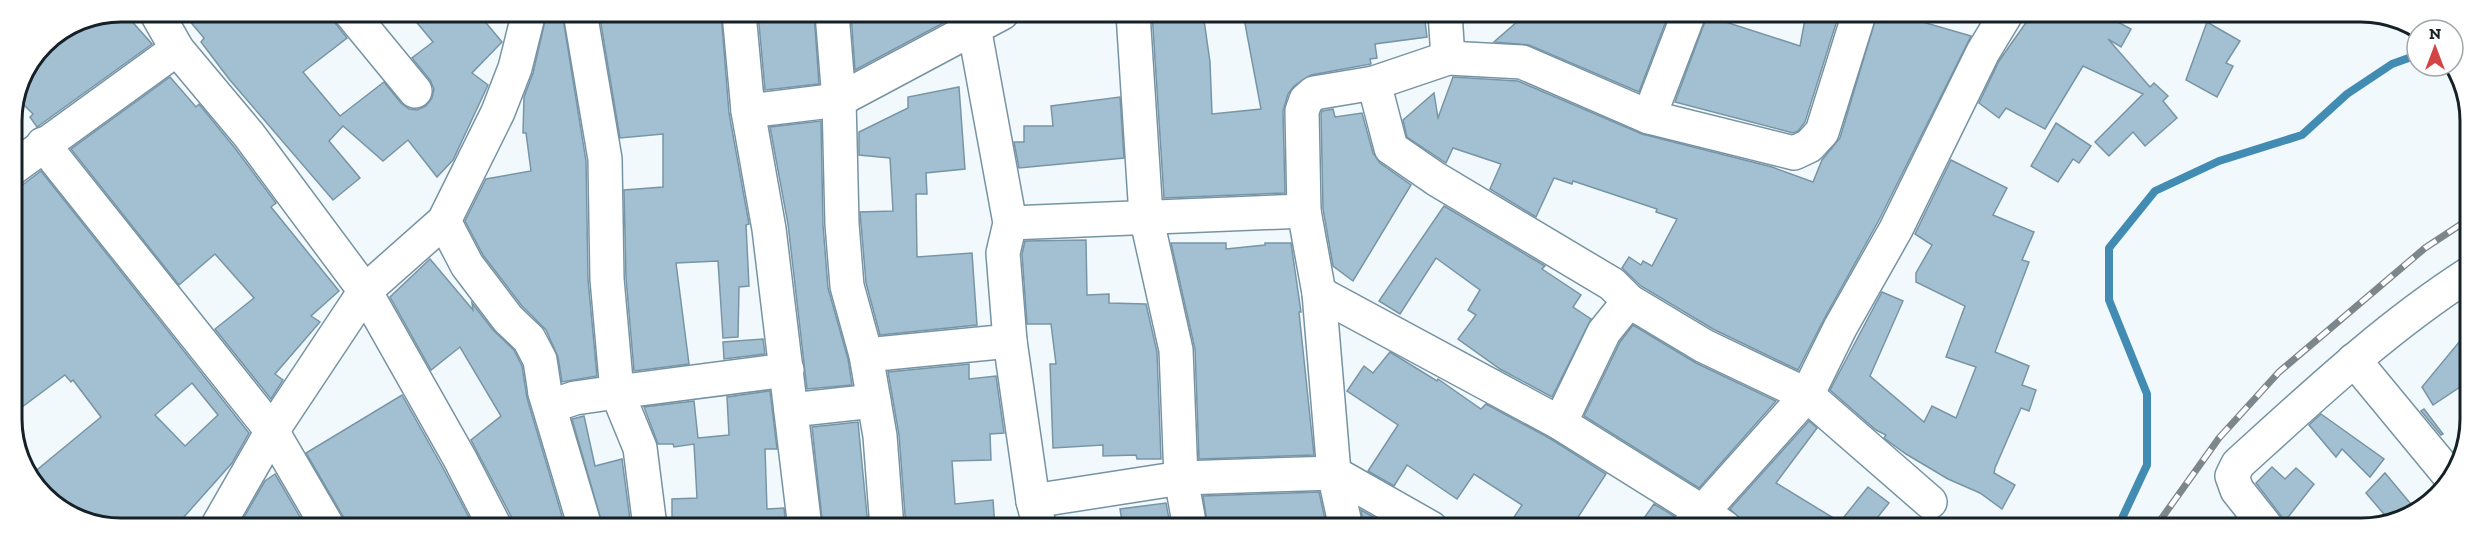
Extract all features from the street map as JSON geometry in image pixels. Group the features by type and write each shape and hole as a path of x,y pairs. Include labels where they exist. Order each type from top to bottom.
{"street":[{"path":"162,22 177,49 249,135 365,291 460,459 490,518"},
{"path":"358,22 415,91"},
{"path":"223,518 272,431 365,291 444,221 498,112 515,68 526,22"},
{"path":"582,22 605,159 607,279 616,392 640,448 649,518"},
{"path":"740,22 748,111 769,229 804,518"},
{"path":"833,22 839,100 842,224 847,286 866,355 880,436 886,518"},
{"path":"748,111 839,100 984,22"},
{"path":"988,22 1010,223 1003,254 1010,341 1036,514 1181,478 1334,473 1413,518"},
{"path":"1134,22 1146,216 1176,350 1181,478 1188,518"},
{"path":"1446,22 1448,58"},
{"path":"1649,117 1686,22"},
{"path":"1344,518 1334,473 1319,293 1304,211 1302,111 1306,100 1314,93 1374,83 1448,58 1522,62 1649,117 1794,153 1809,146 1822,132 1856,22"},
{"path":"1710,518 1807,395 1840,328 1896,229 1983,52 2001,22"},
{"path":"23,160 177,49"},
{"path":"1374,83 1391,148 1436,179 1612,284 1629,301 1704,346 1807,395 1930,502"},
{"path":"43,144 272,431 323,518"},
{"path":"1010,223 1304,211"},
{"path":"444,221 467,265 508,319 529,339 540,360 545,393 582,518"},
{"path":"2259,518 2237,490 2232,476 2238,464 2354,360 2434,296 2460,280"},
{"path":"1319,293 1560,423 1699,518"},
{"path":"1560,423 1604,332 1629,301"},
{"path":"866,355 1010,341"},
{"path":"2354,360 2445,472"},
{"path":"545,393 551,406 616,392 787,370"},
{"path":"791,410 874,401"}],"building":[{"path":"132,22 152,44 37,127 30,117 33,114 24,106 33,78 43,61 67,39 102,24"},
{"path":"190,22 335,22 347,38 303,72 340,116 384,82 409,109 417,110 426,106 432,98 434,89 430,80 412,58 433,42 416,22 485,22 502,42 472,73 488,85 453,160 437,177 408,140 383,161 343,126 329,141 360,178 333,200 229,79 201,42 204,38"},
{"path":"545,22 564,22 586,161 588,279 597,376 562,382 558,357 546,330 522,306 483,255 465,221 486,179 531,171 526,133 523,133 524,97 533,73"},
{"path":"601,22 722,22 729,113 749,224 746,225 749,286 739,287 738,337 723,338 718,261 676,263 689,364 634,371 626,278 624,190 663,187 663,134 620,138"},
{"path":"759,22 815,22 819,84 765,90"},
{"path":"852,22 945,22 855,70"},
{"path":"1153,22 1204,22 1210,62 1212,114 1261,109 1245,22 1425,22 1427,37 1375,44 1377,58 1370,59 1371,64 1311,75 1294,86 1288,94 1283,111 1285,193 1164,198"},
{"path":"1517,22 1666,22 1639,92 1529,45 1494,42"},
{"path":"1705,22 1726,22 1800,46 1804,22 1836,22 1805,122 1798,131 1793,133 1675,102"},
{"path":"1875,22 1923,22 1971,36 1879,220 1798,370 1713,329 1641,286 1622,268 1629,257 1641,265 1643,261 1652,266 1677,219 1656,212 1657,209 1573,181 1572,184 1554,178 1536,217 1490,189 1501,164 1453,148 1446,163 1407,137 1403,120 1434,93 1438,118 1453,77 1518,81 1642,134 1772,167 1813,182 1822,160 1840,138"},
{"path":"2026,22 2118,22 2131,29 2121,47 2108,39 2150,87 2154,83 2168,96 2163,101 2177,118 2145,146 2133,132 2109,156 2095,142 2143,94 2083,66 2045,129 2006,108 1999,118 1979,103 1999,61"},
{"path":"2207,22 2240,41 2226,63 2233,66 2217,97 2186,80"},
{"path":"170,77 196,107 199,104 234,147 276,203 271,207 339,291 311,316 320,322 275,374 283,380 271,399 215,329 254,298 215,254 179,285 71,149"},
{"path":"959,87 965,169 926,173 927,194 916,194 917,257 972,253 977,325 880,335 866,283 860,212 893,211 890,158 859,155 859,132 908,108 908,97"},
{"path":"1120,97 1124,158 1019,168 1014,142 1024,142 1024,126 1053,126 1051,106"},
{"path":"1333,109 1335,117 1362,113 1373,153 1380,163 1411,185 1353,281 1333,266 1323,209 1321,114 1322,111"},
{"path":"821,121 823,225 828,288 848,359 852,385 807,389 788,224 770,127"},
{"path":"2056,123 2091,146 2079,163 2073,159 2058,182 2031,166"},
{"path":"1951,160 2007,188 1993,215 2034,232 2022,260 2029,262 1995,352 2029,366 2022,385 2036,390 2029,411 2021,408 1995,468 1994,473 2015,485 2002,509 1980,493 1948,479 1906,454 1884,438 1886,435 1876,430 1830,390 1882,292 1903,301 1870,376 1924,422 1932,406 1956,418 1976,367 1946,357 1965,306 1916,282 1916,273 1932,245 1915,234"},
{"path":"41,171 249,433 232,463 183,518 102,517 78,508 61,498 37,470 101,417 73,380 71,382 65,375 22,407 23,185","holes":["192,383 218,415 185,446 155,415"]},
{"path":"1444,206 1545,266 1542,269 1581,295 1573,307 1591,319 1552,397 1500,369 1458,339 1476,315 1468,310 1480,290 1436,258 1400,314 1379,301"},
{"path":"1086,240 1087,295 1109,294 1109,303 1146,304 1157,352 1161,459 1137,459 1136,455 1103,456 1103,445 1053,448 1050,364 1056,364 1051,324 1027,324 1022,254 1025,241"},
{"path":"1171,243 1226,243 1226,249 1265,245 1265,243 1291,243 1301,312 1299,312 1314,455 1199,459 1195,349"},
{"path":"430,259 473,310 472,303 493,330 514,350 522,366 527,398 562,516 559,518 512,518 471,440 501,416 460,347 431,370 390,297"},
{"path":"1633,325 1696,363 1776,401 1699,488 1584,416 1620,342"},
{"path":"763,339 765,354 724,359 723,342"},
{"path":"2460,341 2460,387 2433,405 2422,387"},
{"path":"1390,352 1437,381 1438,379 1481,409 1486,404 1551,439 1606,474 1577,518 1514,518 1522,505 1474,474 1457,499 1407,465 1394,486 1368,471 1398,425 1347,391 1364,366 1373,373"},
{"path":"969,364 969,379 996,376 1004,433 990,434 991,460 952,461 955,504 993,500 994,518 905,518 899,435 888,372"},
{"path":"770,391 777,449 765,449 767,509 784,508 785,518 672,518 672,499 697,498 694,444 674,447 673,444 658,444 644,407 694,401 698,438 729,435 727,397"},
{"path":"402,395 469,518 344,518 306,453"},
{"path":"2424,409 2443,434 2441,435 2421,411"},
{"path":"2321,414 2384,459 2370,477 2342,449 2336,457 2309,425"},
{"path":"584,416 595,466 622,459 630,518 600,518 572,419"},
{"path":"1809,421 1817,428 1776,483 1833,518 1739,518 1730,509"},
{"path":"858,422 867,518 822,518 812,427"},
{"path":"2272,467 2285,479 2296,468 2314,484 2287,518 2283,518 2256,483"},
{"path":"2385,473 2411,505 2385,516 2366,493"},
{"path":"275,474 301,518 243,518 265,481"},
{"path":"1868,487 1889,503 1877,518 1843,518"},
{"path":"1319,492 1325,518 1206,518 1203,496"},
{"path":"1166,503 1169,518 1121,518 1120,509"},
{"path":"1654,504 1674,516 1673,518 1644,518"},
{"path":"1361,510 1375,518 1362,518"}],"waterway":[{"path":"2122,518 2147,465 2147,394 2109,300 2109,248 2155,191 2219,161 2302,135 2347,94 2392,64 2405,59"}],"railway":[{"path":"2162,518 2219,438 2279,372 2425,248 2460,225"}]}
